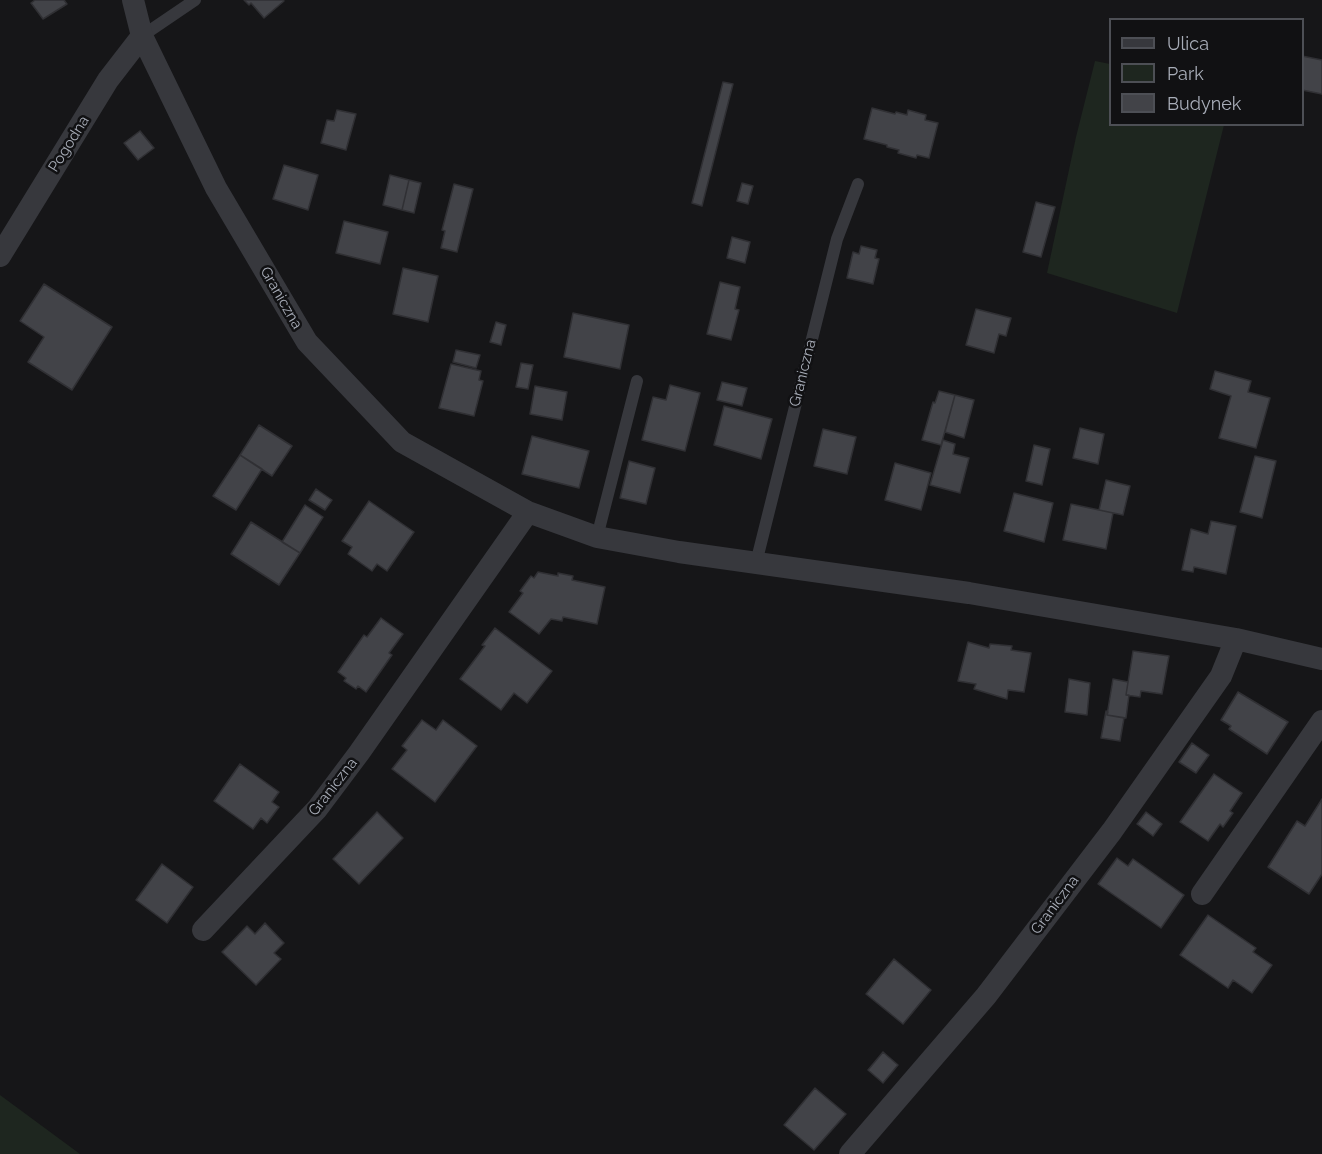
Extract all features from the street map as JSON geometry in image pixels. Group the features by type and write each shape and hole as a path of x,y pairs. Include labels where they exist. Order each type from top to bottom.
{"street":[{"name":"Graniczna","path":"134,0 142,36 216,188 307,342 402,442 528,512 597,537 679,552 969,593 1236,639 1322,659"},
{"name":"Pogodna","path":"0,256 108,80 142,36"},
{"name":"Graniczna","path":"203,930 317,809 390,711 528,512"},
{"name":"Graniczna","path":"850,1154 986,996 1112,831 1221,676 1236,639"},
{"path":"1202,894 1322,721"}],"lane":[{"path":"142,36 195,0"},
{"name":"Graniczna","path":"756,563 837,239 858,184"},
{"path":"597,537 637,381"}],"green space":[{"path":"1095,61 1109,64 1109,126 1224,126 1177,313 1047,273"},
{"path":"0,1095 80,1154 0,1154"}],"building":[{"path":"35,0 64,0 67,4 43,19 31,3"},
{"path":"244,0 284,1 264,18 251,3 249,5"},
{"path":"1304,56 1322,60 1322,94 1304,90"},
{"path":"723,82 733,84 702,206 692,203"},
{"path":"872,108 907,115 908,110 926,115 925,120 938,123 929,158 917,155 916,158 898,153 899,150 887,147 887,145 864,139"},
{"path":"337,110 356,114 346,150 321,143 327,120 334,121"},
{"path":"140,131 154,148 138,160 124,143"},
{"path":"284,165 318,175 308,210 273,199"},
{"path":"390,175 409,180 402,210 383,205"},
{"path":"409,180 421,183 414,213 402,210"},
{"path":"742,183 753,186 748,204 737,201"},
{"path":"454,184 473,189 457,252 441,248 445,231 442,230"},
{"path":"1036,202 1055,207 1041,257 1023,252"},
{"path":"344,221 388,232 380,264 336,253"},
{"path":"732,237 750,242 745,263 727,258"},
{"path":"861,246 877,250 875,258 879,259 873,284 847,278 853,252 859,254"},
{"path":"403,268 438,276 428,322 393,314"},
{"path":"720,282 740,287 735,309 739,310 731,340 707,334"},
{"path":"44,284 112,327 72,390 28,362 44,337 20,321"},
{"path":"976,309 1011,318 1006,336 999,334 994,353 966,345"},
{"path":"573,313 629,325 620,369 564,357"},
{"path":"496,322 506,325 501,345 490,342"},
{"path":"456,350 480,355 476,368 453,362"},
{"path":"521,363 533,365 528,389 516,387"},
{"path":"451,364 481,371 479,380 483,381 474,416 439,408"},
{"path":"1215,371 1251,381 1248,392 1270,398 1256,448 1219,438 1231,396 1210,389"},
{"path":"722,382 747,388 742,406 717,400"},
{"path":"670,385 700,393 685,451 642,440 653,397 666,400"},
{"path":"535,386 567,392 562,420 530,414"},
{"path":"939,391 955,395 941,445 922,440 933,402 935,403"},
{"path":"955,395 974,400 964,438 945,432"},
{"path":"724,406 772,419 761,459 714,445"},
{"path":"259,425 292,446 272,476 240,455"},
{"path":"1080,428 1104,434 1098,464 1073,458"},
{"path":"823,429 856,437 847,474 814,466"},
{"path":"532,436 589,451 579,488 522,474"},
{"path":"943,440 955,444 953,454 969,458 960,493 930,485"},
{"path":"1034,445 1050,449 1042,485 1026,481"},
{"path":"240,455 262,469 236,510 213,496"},
{"path":"1255,456 1276,461 1262,518 1240,512"},
{"path":"629,461 655,468 646,504 620,498"},
{"path":"895,463 931,473 921,510 885,500"},
{"path":"1106,480 1130,486 1123,515 1099,510"},
{"path":"316,489 332,500 325,510 309,500"},
{"path":"1014,493 1053,503 1044,542 1004,531"},
{"path":"369,501 414,532 387,571 377,564 372,571 348,554 352,547 342,541"},
{"path":"1071,504 1113,513 1106,549 1063,540"},
{"path":"305,505 323,517 300,553 282,542"},
{"path":"1211,521 1236,526 1226,574 1194,567 1193,572 1182,570 1191,529 1208,534"},
{"path":"251,522 300,553 279,585 231,554"},
{"path":"538,572 573,576 572,580 605,587 597,624 563,617 562,621 551,619 539,634 509,612 523,593 520,591 531,576 534,578"},
{"path":"381,618 403,634 389,653 392,655 366,692 344,681 346,678 338,672 364,635 367,637"},
{"path":"495,628 552,671 527,703 514,693 501,710 460,679 485,646 482,645"},
{"path":"968,642 989,648 990,644 1012,646 1011,650 1031,653 1024,692 1008,690 1007,699 974,689 976,684 958,681"},
{"path":"1133,651 1169,656 1162,694 1141,691 1140,697 1126,695"},
{"path":"1069,679 1090,683 1087,715 1065,712"},
{"path":"1113,679 1128,682 1126,718 1107,715"},
{"path":"1238,692 1288,722 1267,754 1229,729 1231,726 1221,720"},
{"path":"1106,711 1107,715 1124,718 1120,741 1101,738"},
{"path":"422,720 436,730 443,720 477,746 435,802 392,769 407,750 402,746"},
{"path":"1192,743 1209,755 1196,773 1179,762"},
{"path":"240,764 279,792 272,802 279,807 267,823 261,818 253,829 214,801"},
{"path":"1214,774 1242,793 1230,811 1233,813 1223,827 1220,824 1208,841 1180,822"},
{"path":"1322,799 1322,874 1309,894 1268,867 1297,821 1305,826"},
{"path":"377,812 403,838 359,884 333,859"},
{"path":"1146,812 1162,824 1153,836 1137,824"},
{"path":"1117,858 1128,866 1133,859 1184,895 1161,928 1098,884"},
{"path":"162,864 193,887 167,923 136,900"},
{"path":"1208,915 1256,948 1253,952 1272,965 1252,993 1233,980 1228,988 1180,955"},
{"path":"265,923 284,943 274,953 281,959 256,985 222,952 247,926 255,934"},
{"path":"894,959 931,990 903,1024 866,994"},
{"path":"883,1052 898,1065 883,1083 868,1070"},
{"path":"815,1088 846,1114 814,1150 784,1125"}]}
